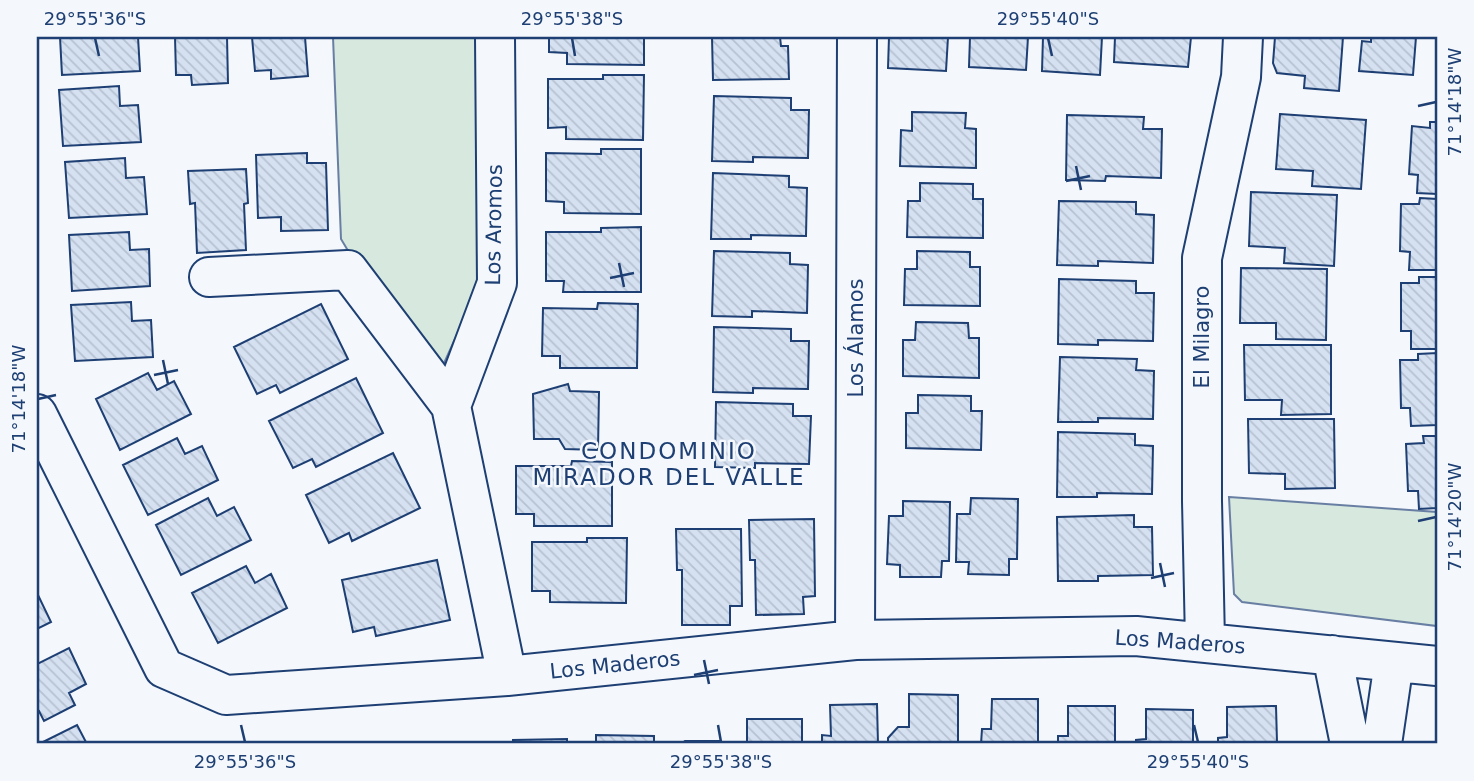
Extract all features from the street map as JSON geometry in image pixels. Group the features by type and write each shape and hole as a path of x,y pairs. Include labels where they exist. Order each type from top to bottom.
{"street":[{"name":"Los Aromos","path":"451,406 497,283 495,37"},
{"name":"Los Álamos","path":"856,640 857,37"},
{"name":"El Milagro","path":"1205,641 1202,258 1241,77 1243,37"},
{"path":"209,278 348,270 451,406 507,676"},
{"name":"Los Maderos","path":"37,414 164,667 226,695 507,676 856,640 1136,636 1437,666"},
{"path":"1332,655 1350,744"},
{"path":"1382,744 1394,662"}],"shaded area":[{"path":"333,37 480,37 480,284 440,372 353,259 341,239"},
{"path":"1229,497 1437,512 1437,626 1242,602 1234,594"}],"building":[{"path":"60,37 138,37 140,71 62,75"},
{"path":"175,37 227,37 228,83 192,85 191,75 176,75"},
{"path":"252,37 305,37 308,76 271,79 271,70 255,71"},
{"path":"549,37 644,37 644,65 567,64 567,53 549,52"},
{"path":"712,37 780,37 781,46 788,46 789,79 713,80"},
{"path":"889,37 948,37 946,71 888,68"},
{"path":"970,37 1028,37 1026,70 969,67"},
{"path":"1043,37 1102,37 1100,75 1042,71"},
{"path":"1115,37 1191,37 1188,67 1114,62"},
{"path":"1275,37 1343,37 1339,91 1304,88 1305,76 1277,73 1273,63"},
{"path":"1371,37 1416,37 1413,75 1359,71 1362,41 1371,42"},
{"path":"603,75 644,75 643,140 566,139 566,127 548,128 548,79 603,79"},
{"path":"119,86 120,106 138,105 141,142 63,146 59,90"},
{"path":"714,96 791,98 791,110 809,110 808,158 753,157 753,162 712,161"},
{"path":"912,112 966,113 965,128 976,129 976,168 900,166 901,130 912,131"},
{"path":"1280,114 1366,120 1361,189 1312,186 1313,171 1276,169"},
{"path":"1067,115 1144,117 1143,129 1162,129 1161,178 1106,176 1105,181 1066,180"},
{"path":"1430,122 1437,122 1437,194 1417,193 1418,175 1409,174 1412,126 1430,128"},
{"path":"601,149 641,149 641,214 564,213 564,202 546,201 546,153 601,154"},
{"path":"307,153 307,163 326,163 328,230 281,231 281,217 258,218 256,155"},
{"path":"125,158 126,178 144,177 147,214 69,218 65,162"},
{"path":"246,169 246,250 197,253 195,203 190,204 188,171"},
{"path":"713,173 789,176 789,187 807,188 806,236 751,235 751,239 711,239"},
{"path":"920,183 973,184 973,199 983,199 983,238 907,237 908,201 920,201"},
{"path":"1251,192 1337,195 1334,266 1284,263 1285,248 1249,246"},
{"path":"1420,198 1437,199 1437,270 1409,270 1410,252 1400,251 1401,204 1419,204"},
{"path":"1059,201 1136,202 1136,214 1154,215 1153,263 1098,261 1098,266 1057,265"},
{"path":"641,227 641,292 563,292 564,281 546,281 546,232 601,232 601,228"},
{"path":"129,232 130,250 149,249 150,286 72,291 69,235"},
{"path":"714,251 790,253 790,264 808,265 807,313 752,311 752,317 712,316"},
{"path":"917,251 970,252 970,267 980,267 980,306 904,305 905,269 917,269"},
{"path":"1241,268 1327,269 1326,340 1276,339 1276,323 1240,323"},
{"path":"1419,277 1437,277 1437,349 1411,349 1411,331 1401,331 1401,283 1419,283"},
{"path":"1059,279 1136,281 1136,293 1154,293 1153,341 1098,340 1098,345 1058,344"},
{"path":"131,302 132,321 151,320 153,357 75,361 71,305"},
{"path":"598,303 638,304 637,368 560,368 560,356 542,356 543,308 597,309"},
{"path":"321,304 348,359 280,393 276,385 257,394 234,347"},
{"path":"916,322 968,323 969,338 979,338 979,378 903,376 903,340 915,340"},
{"path":"714,327 791,329 791,341 809,341 808,389 753,388 753,393 713,392"},
{"path":"1244,345 1331,345 1331,414 1281,415 1282,400 1245,400"},
{"path":"1437,353 1437,425 1411,426 1410,408 1401,408 1400,360 1418,360 1418,354"},
{"path":"1060,357 1137,359 1136,370 1154,371 1153,419 1098,418 1098,422 1058,422"},
{"path":"148,373 157,390 174,381 191,414 120,450 96,399"},
{"path":"356,378 383,433 316,467 312,459 293,468 269,421"},
{"path":"568,384 570,391 599,392 598,450 565,449 559,439 534,439 533,394"},
{"path":"918,395 971,396 971,411 982,411 981,450 906,448 906,413 918,413"},
{"path":"716,402 793,404 793,416 811,416 809,464 755,463 755,468 715,467"},
{"path":"1248,419 1334,419 1335,488 1285,489 1285,474 1249,473"},
{"path":"1058,432 1135,434 1135,445 1153,446 1152,494 1097,493 1097,497 1057,497"},
{"path":"1423,436 1437,436 1437,508 1419,509 1418,491 1408,491 1406,444 1424,443"},
{"path":"177,438 185,454 202,446 218,480 148,515 123,465"},
{"path":"393,453 420,508 352,541 349,533 329,543 306,495"},
{"path":"572,461 612,462 612,526 534,526 534,514 516,514 516,466 571,466"},
{"path":"208,498 217,516 234,507 251,540 181,575 156,525"},
{"path":"971,498 1018,499 1017,559 1009,559 1009,575 968,574 969,562 956,562 957,514 970,514"},
{"path":"903,501 950,502 949,561 942,561 941,577 900,577 900,565 887,564 889,516 903,516"},
{"path":"1134,515 1134,527 1152,527 1153,575 1098,576 1098,581 1058,581 1057,517"},
{"path":"814,519 815,596 803,597 804,614 756,615 755,560 750,560 749,520"},
{"path":"676,529 741,529 742,606 730,606 730,625 682,625 682,570 677,570"},
{"path":"587,538 627,538 626,603 550,602 550,591 532,591 532,542 587,542"},
{"path":"437,560 450,620 376,636 374,627 353,632 342,580"},
{"path":"246,566 255,583 271,574 287,608 218,643 192,593"},
{"path":"37,593 51,622 37,629"},
{"path":"69,648 86,684 69,693 75,705 44,721 39,711 37,712 37,664"},
{"path":"909,694 958,695 958,744 888,744 888,738 898,727 909,727"},
{"path":"992,699 1038,699 1038,744 981,744 982,729 991,729"},
{"path":"877,704 878,744 822,744 822,735 831,736 830,705"},
{"path":"1068,706 1115,706 1115,744 1058,744 1058,736 1068,736"},
{"path":"1276,706 1277,742 1287,744 1218,744 1218,738 1227,737 1227,707"},
{"path":"1146,709 1193,710 1193,744 1136,744 1136,740 1146,739"},
{"path":"747,719 802,719 802,744 747,744"},
{"path":"77,725 87,744 39,744"},
{"path":"596,735 654,736 654,744 596,744"},
{"path":"567,739 567,744 513,744 513,740"},
{"path":"685,741 719,741 719,744 681,744"},
{"path":"431,743 485,744 431,744"}],"district":[{"name":"CONDOMINIO MIRADOR DEL VALLE","path":"669,464"}]}
